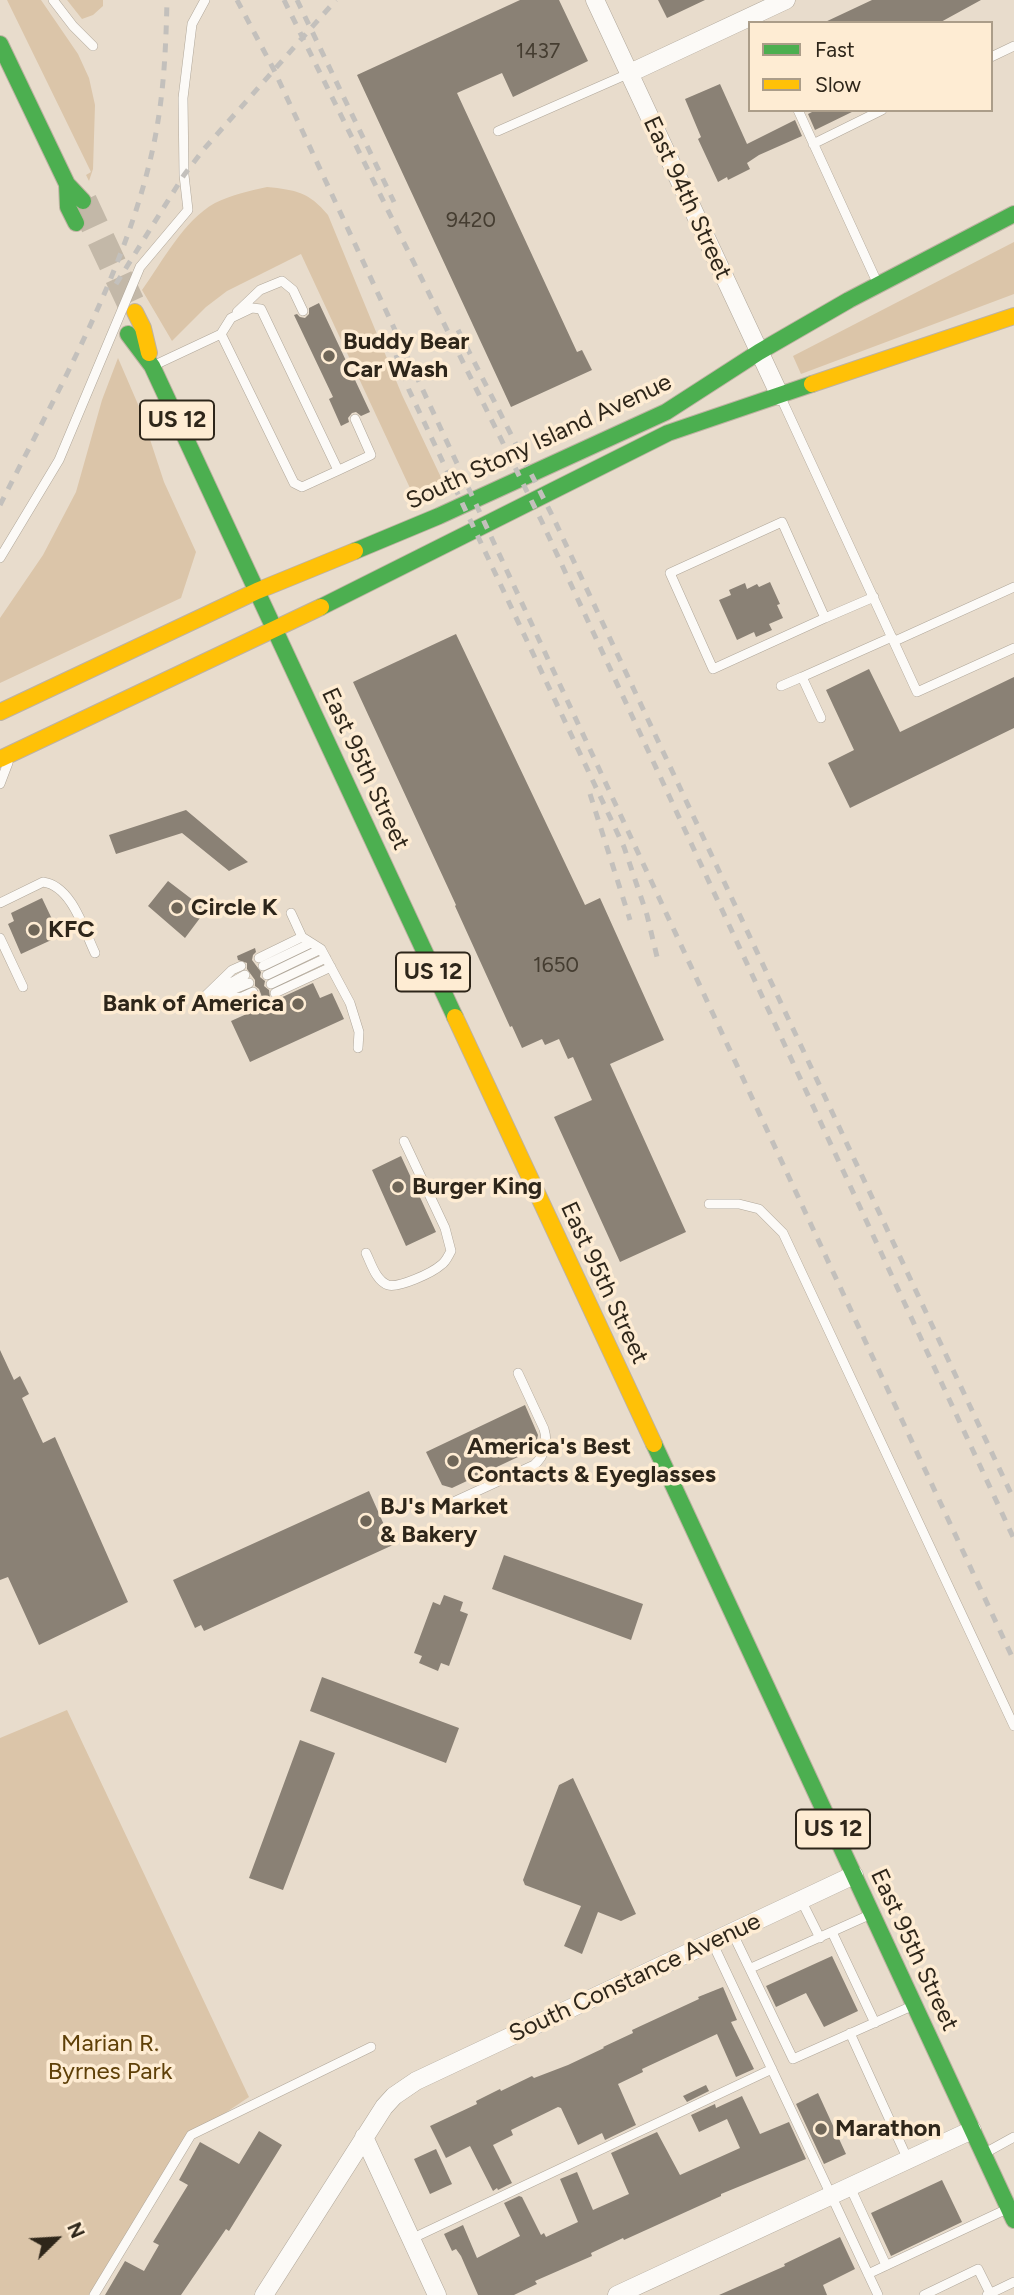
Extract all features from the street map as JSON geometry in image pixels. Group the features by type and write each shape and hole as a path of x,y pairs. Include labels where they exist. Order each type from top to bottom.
{"main road":[{"path":"0,44 67,184 83,201"},
{"path":"67,184 68,207 76,223"},
{"name":"South Stony Island Avenue","path":"0,712 257,591 439,516 666,412 759,352 878,284 1014,214"},
{"name":"East 95th Street","path":"135,312 143,328 152,366 1011,2214"},
{"name":"South Stony Island Avenue","path":"6,756 275,630 668,433 1014,316"},
{"name":"East 95th Street","path":"128,334 152,366"}],"street":[{"name":"East 94th Street","path":"595,0 779,396"},
{"path":"755,19 786,0"},
{"path":"630,73 748,22"},
{"name":"South Constance Avenue","path":"264,2295 364,2137 394,2096 416,2081 854,1875"},
{"path":"617,2295 972,2130"},
{"path":"364,2137 437,2295"}],"lane":[{"path":"53,0 93,46"},
{"path":"0,558 59,460 141,267 188,210 184,175 183,98 192,24 205,0"},
{"path":"993,56 1014,46"},
{"path":"498,131 630,73"},
{"path":"799,112 878,284"},
{"path":"813,144 878,112"},
{"path":"152,366 221,334 231,318 260,290 282,282 293,290 303,311"},
{"path":"231,318 252,308 261,309 337,471"},
{"path":"221,334 294,483 303,487 371,455 355,419"},
{"path":"779,396 917,692 1014,648"},
{"path":"825,618 782,522 670,573 713,669 874,597"},
{"path":"781,686 1014,587"},
{"path":"802,677 821,718"},
{"path":"0,784 6,756"},
{"path":"0,902 43,882 58,887 69,902 95,953"},
{"path":"290,913 302,937 326,958 357,1019 358,1048"},
{"path":"267,975 302,937"},
{"path":"0,938 23,987"},
{"path":"267,975 311,943"},
{"path":"267,975 326,958"},
{"path":"267,975 326,958"},
{"path":"232,971 249,983 242,997 199,1002 232,971"},
{"path":"366,1252 381,1280 395,1285 406,1283 440,1266 451,1251 445,1228 404,1141"},
{"path":"709,1204 739,1203 759,1209 783,1233 1014,1726"},
{"path":"438,1509 534,1465 542,1456 546,1436 544,1429 518,1373"},
{"path":"801,1900 820,1938"},
{"path":"751,1968 872,1914"},
{"path":"732,1932 793,2059 914,2005"},
{"path":"832,1932 875,2023"},
{"path":"712,1942 878,2295"},
{"path":"850,2034 908,2160"},
{"path":"94,2295 191,2136 371,2047"},
{"path":"411,2239 772,2069"},
{"path":"984,2155 1014,2137"},
{"path":"850,2187 886,2265"},
{"path":"868,2274 1011,2214"},
{"path":"924,2295 978,2269 988,2294 1014,2282"}],"green space":[{"path":"7,0 41,0 78,54 89,78 95,105 93,169 89,181 86,175 91,172"},
{"path":"67,0 103,0 103,6 93,15 82,19"},
{"path":"267,187 286,189 308,197 328,215 402,395 446,488 416,501 301,254 227,291 206,307 172,341 142,290 174,242 193,220 215,203"},
{"path":"1014,242 1014,294 801,374 793,356"},
{"path":"118,358 140,409 164,482 196,552 181,598 0,683 0,618 43,555 76,492 102,400"},
{"name":"Marian R. Byrnes Park","path":"67,1710 249,2097 191,2136 89,2295 0,2295 0,1738"}],"building":[{"path":"520,0 559,0 588,61 513,97 502,73 457,93 577,352 582,350 592,370 511,407 357,75"},
{"path":"658,0 705,0 667,18"},
{"path":"872,0 981,0 943,21 827,21"},
{"path":"720,84 747,144 795,120 802,136 759,155 747,163 750,169 718,182 698,139 701,137 685,99"},
{"path":"812,112 852,112 815,130 808,114"},
{"name":"Buddy Bear Car Wash","path":"319,303 370,412 361,416 356,412 352,413 348,418 349,422 341,426 329,399 333,397 294,315 305,318 309,314 309,308"},
{"path":"770,582 783,618 769,624 772,630 756,637 754,632 737,640 719,600 731,595 729,590 745,583 747,589"},
{"path":"456,634 585,905 600,898 664,1040 610,1064 686,1232 620,1262 554,1117 592,1100 573,1057 568,1059 559,1039 545,1045 542,1039 522,1048 353,682"},
{"path":"869,669 900,732 1014,677 1014,728 850,808 828,763 854,750 826,690"},
{"path":"186,810 248,862 229,871 182,833 116,854 109,835"},
{"name":"Circle K","path":"168,881 206,910 185,938 148,906"},
{"name":"KFC","path":"42,898 60,936 21,954 8,924 14,921 11,913"},
{"name":"Bank of America","path":"255,948 252,960 261,972 260,977 265,981 264,986 269,990 270,998 278,999 313,983 320,998 332,993 344,1019 250,1062 231,1021 260,1008 264,1002 247,969 247,963 238,960 237,956"},
{"name":"Burger King","path":"401,1156 436,1232 406,1246 372,1170"},
{"path":"0,1350 14,1380 20,1376 29,1394 22,1398 43,1443 55,1437 128,1602 39,1645 8,1577 0,1580"},
{"path":"525,1405 538,1435 535,1449 452,1488 442,1485 426,1452"},
{"path":"369,1491 393,1545 204,1631 201,1625 195,1628 173,1580"},
{"path":"504,1555 643,1604 631,1640 492,1589"},
{"path":"444,1595 463,1602 460,1611 468,1614 449,1666 441,1663 438,1671 419,1663 422,1656 414,1653 433,1602 440,1605"},
{"path":"322,1677 459,1728 446,1763 310,1711"},
{"path":"300,1740 335,1753 283,1890 249,1878"},
{"path":"573,1778 636,1914 621,1921 598,1912 582,1954 564,1946 581,1906 525,1885 523,1880 559,1785"},
{"path":"832,1956 858,2011 824,2027 806,1993 776,2007 766,1986"},
{"path":"723,1987 737,2020 731,2022 754,2069 736,2077 717,2034 642,2069 643,2072 618,2084 636,2125 605,2140 602,2133 578,2145 561,2108 558,2107 511,2130 513,2135 493,2145 512,2183 498,2190 497,2188 493,2191 470,2146 446,2158 430,2126 477,2104 476,2101 500,2089 501,2091 532,2076 534,2078 568,2065 604,2048 633,2033 632,2030"},
{"path":"706,2085 709,2091 687,2102 683,2096"},
{"name":"Marathon","path":"818,2093 846,2154 824,2164 796,2104"},
{"path":"742,2096 760,2134 789,2122 806,2159 721,2194 624,2240 623,2238 591,2253 592,2256 535,2281 537,2284 514,2295 478,2295 461,2256 456,2249 452,2251 444,2234 463,2225 477,2258 520,2236 504,2203 519,2196 522,2197 541,2235 544,2233 546,2237 578,2222 560,2179 577,2172 593,2210 629,2194 611,2153 657,2132 680,2175 740,2148 727,2119 699,2132 691,2115 715,2104 716,2108"},
{"path":"259,2131 282,2145 229,2231 226,2229 181,2295 105,2295 125,2261 144,2271 159,2245 153,2242 188,2185 179,2180 200,2142 239,2164"},
{"path":"436,2149 452,2184 430,2194 414,2159"},
{"path":"942,2180 962,2222 891,2256 871,2213"},
{"path":"840,2237 855,2269 823,2285 827,2295 719,2295 785,2266 784,2264"}],"tunnel":[{"path":"83,201 135,312"}],"railway":[{"path":"0,505 90,326 110,280 144,186 158,121 164,69 167,0"},
{"path":"237,0 274,70 1014,1661"},
{"path":"284,0 542,522 1014,1539"},
{"path":"297,0 394,202"},
{"path":"116,284 184,175 204,149 336,0"},
{"path":"458,330 553,517 1014,1500"},
{"path":"396,355 409,390 624,847 647,915 658,961"},
{"path":"590,794 630,920"}],"traffic: fast":[{"path":"0,44 67,184 83,201"},
{"path":"67,184 68,207 76,223"},
{"path":"355,551 439,516 666,412 759,352 849,300 1014,214"},
{"path":"128,334 152,366 455,1017"},
{"path":"321,607 668,433 812,384"},
{"path":"654,1444 1014,2220"}],"traffic: slow":[{"path":"135,312 143,328 149,353"},
{"path":"812,384 1014,316"},
{"path":"0,712 257,591 355,551"},
{"path":"0,759 321,607"},
{"path":"455,1017 654,1444"}],"place":[{"name":"Buddy Bear Car Wash","path":"329,356"},
{"name":"Circle K","path":"177,908"},
{"name":"KFC","path":"34,930"},
{"name":"Bank of America","path":"298,1004"},
{"name":"Burger King","path":"398,1187"},
{"name":"America's Best Contacts & Eyeglasses","path":"453,1461"},
{"name":"BJ's Market & Bakery","path":"366,1521"},
{"name":"Marathon","path":"821,2129"}]}
